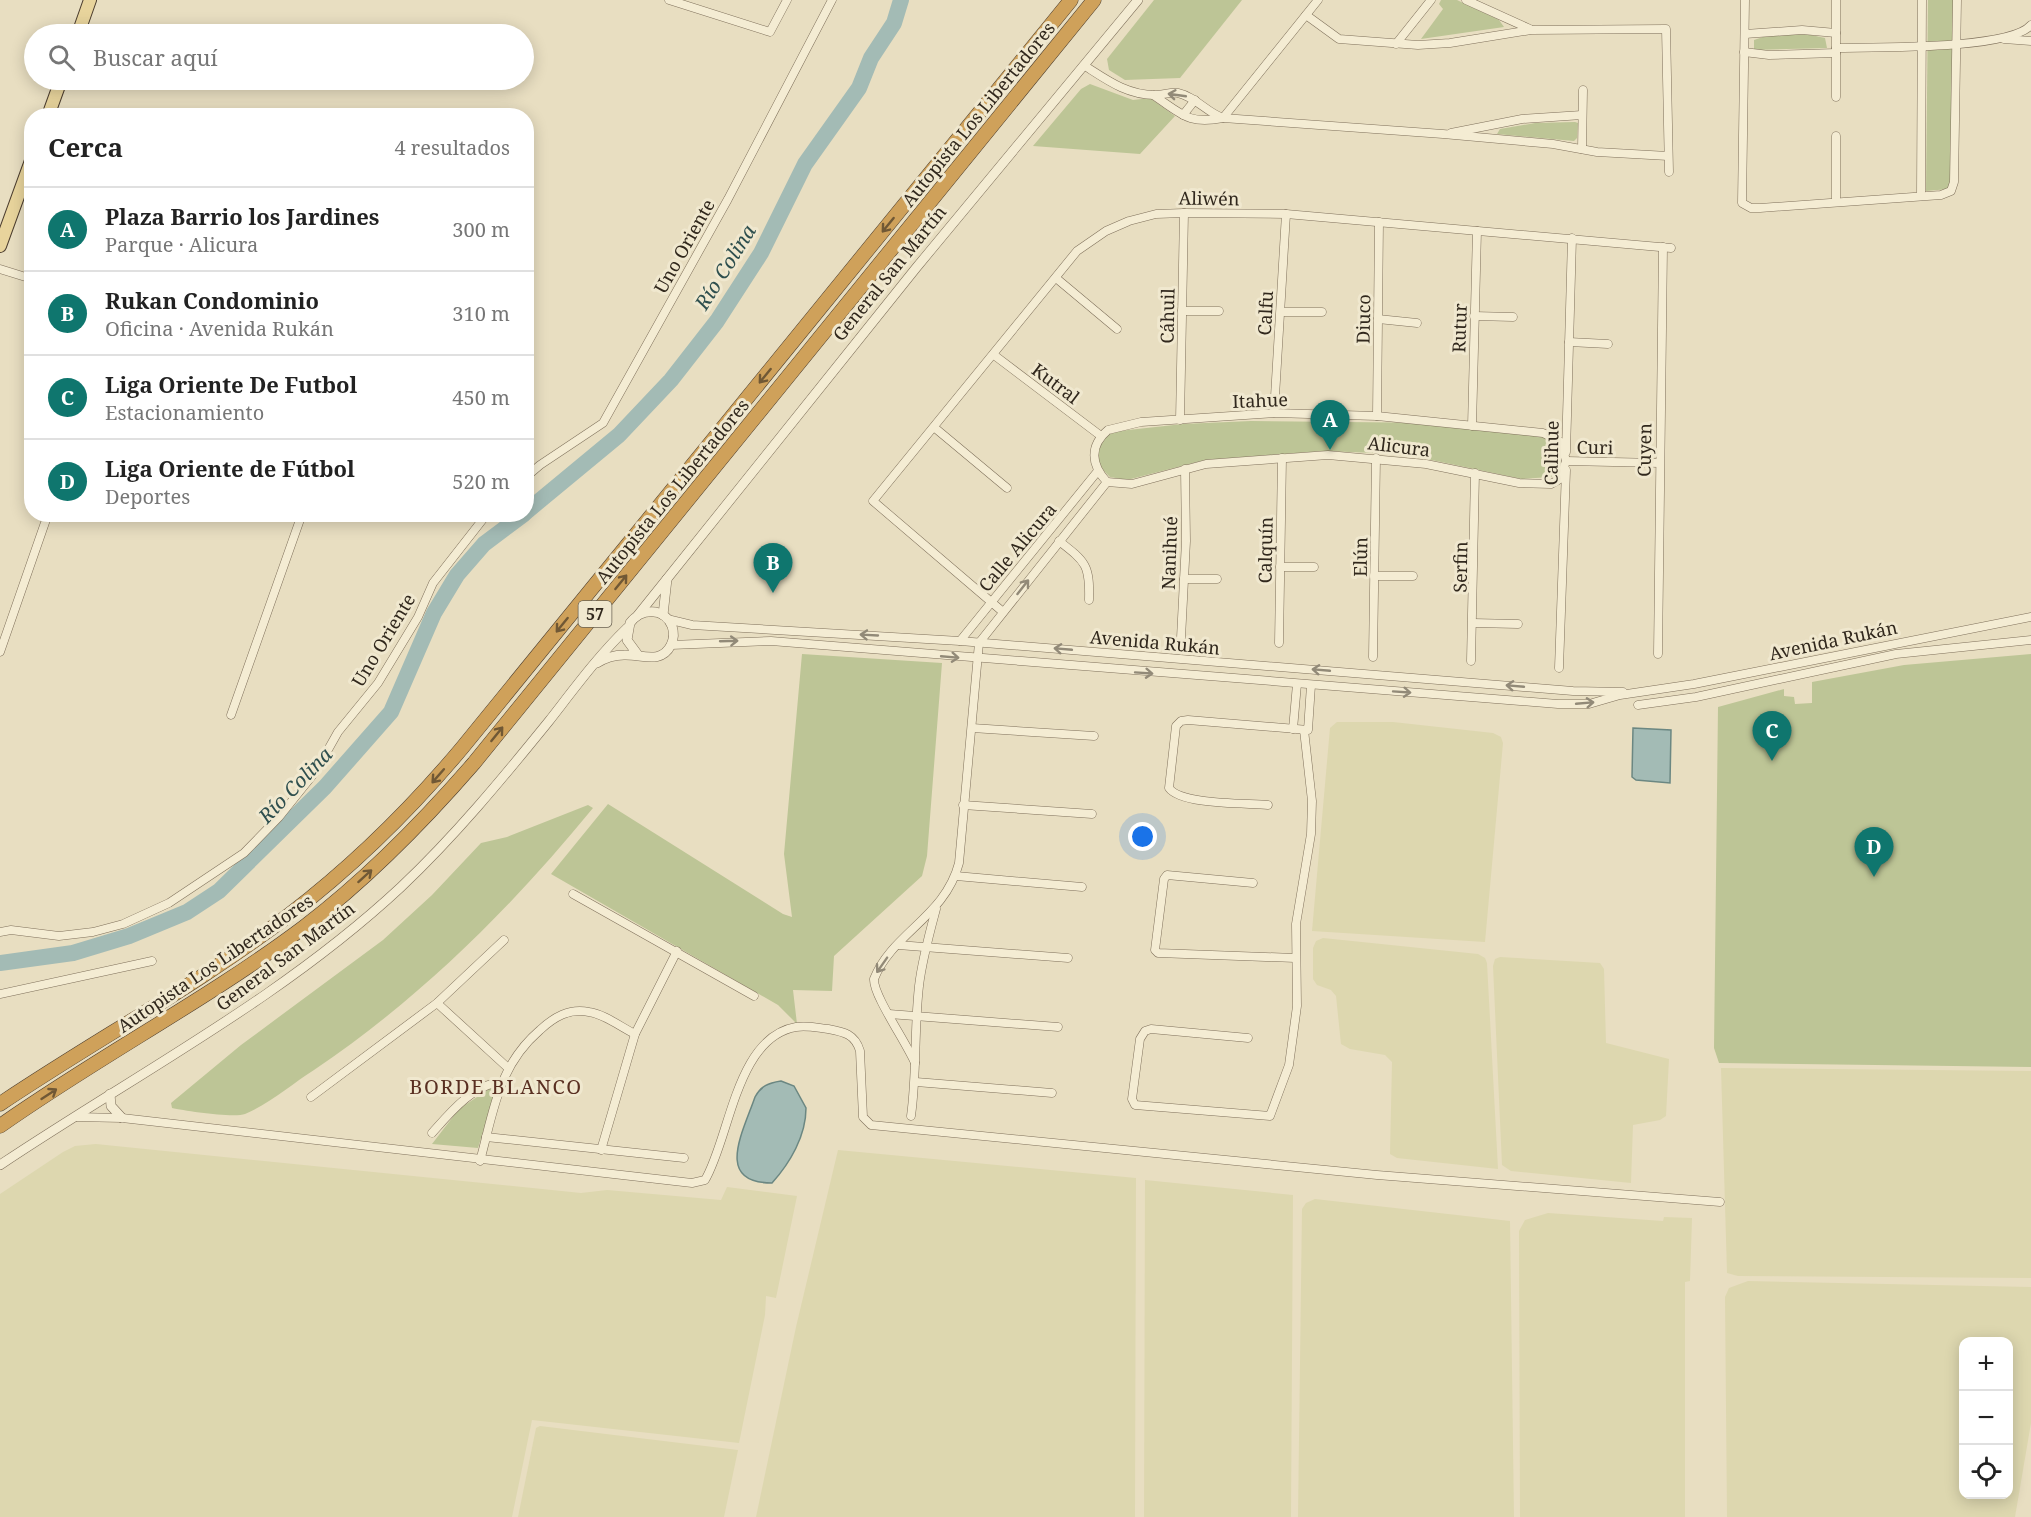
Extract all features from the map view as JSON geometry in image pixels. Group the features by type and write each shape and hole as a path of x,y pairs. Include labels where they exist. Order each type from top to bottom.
{"highway":[{"name":"Autopista Los Libertadores","path":"0,1104 259,937 337,876 399,818 462,748 1071,0"},
{"name":"Autopista Los Libertadores","path":"0,1126 217,987 302,928 358,883 411,832 474,763 1094,0"}],"main road":[{"path":"82,24 90,0"},
{"path":"51,108 57,90"},
{"path":"0,246 24,181"}],"street":[{"path":"669,0 770,32 787,0"},
{"name":"Uno Oriente","path":"534,470 603,423 728,199 832,0"},
{"name":"General San Martín","path":"638,615 671,570 979,190 1138,0"},
{"path":"1154,95 1183,115 1201,123 1223,118 1318,0"},
{"path":"1396,44 1431,0"},
{"path":"1466,0 1531,30"},
{"path":"1745,0 1742,202 1750,208 1948,194 1953,188 1957,0"},
{"path":"1836,0 1836,97"},
{"path":"1921,196 1922,0"},
{"path":"1306,15 1339,39 1396,44 1450,43 1531,30 1667,29 1669,172"},
{"path":"2002,39 2024,31 2031,25"},
{"path":"1745,34 1802,30 1836,33"},
{"path":"1744,52 1769,55 1956,44 2002,39 2031,41"},
{"path":"1085,66 1121,89 1154,95 1177,93 1195,100 1207,113 1223,118 1443,134 1668,156"},
{"path":"1581,149 1583,90"},
{"path":"1183,115 1195,100"},
{"path":"1443,134 1522,119 1582,115"},
{"path":"1836,136 1836,201"},
{"name":"Aliwén","path":"990,602 873,501 935,428 1077,251 1106,231 1143,217 1184,213 1286,214 1667,247"},
{"name":"Cáhuil","path":"1180,420 1184,213"},
{"name":"Calfu","path":"1274,413 1286,214"},
{"name":"Diuco","path":"1377,416 1379,222"},
{"name":"Rutur","path":"1472,426 1478,231"},
{"name":"Calihue","path":"1559,668 1572,238"},
{"name":"Cuyen","path":"1658,654 1659,463 1667,247"},
{"path":"0,269 24,276"},
{"path":"1056,278 1117,329"},
{"path":"1182,311 1219,311"},
{"path":"1281,312 1322,312"},
{"path":"1474,316 1513,317"},
{"path":"1378,319 1417,323"},
{"path":"1569,342 1608,344"},
{"name":"Kutral","path":"994,355 1101,436"},
{"name":"Itahue","path":"1101,436 1120,425 1274,413 1377,416 1552,436 1561,442 1566,461"},
{"path":"935,428 1007,488"},
{"path":"1101,436 1093,457 1097,472 1107,482"},
{"name":"Alicura","path":"1107,482 1132,484 1185,469 1237,460 1328,455 1377,458 1475,473 1519,483 1551,484 1560,479 1566,461"},
{"name":"Calquín","path":"1279,643 1282,458"},
{"name":"Elún","path":"1373,657 1377,458"},
{"name":"Curi","path":"1566,461 1659,463"},
{"name":"Nanihué","path":"1181,638 1185,469"},
{"name":"Calle Alicura","path":"960,641 1097,472"},
{"name":"Serfin","path":"1471,661 1475,473"},
{"name":"Calle Alicura","path":"979,643 1107,482"},
{"path":"0,652 45,522"},
{"path":"231,715 299,522"},
{"name":"Uno Oriente","path":"0,932 12,930 59,936 93,932 123,924 169,903 244,853 279,817 316,771 338,732 378,683 418,617 433,583 481,522"},
{"path":"1059,541 1085,562 1089,575 1089,600"},
{"path":"1280,567 1314,567"},
{"name":"General San Martín","path":"665,617 665,589 671,570"},
{"path":"1374,576 1413,576"},
{"path":"1184,579 1217,579"},
{"path":"990,602 1003,612"},
{"path":"592,666 610,657 638,655 656,657 671,645 673,634 665,617 653,611 638,615 627,628 627,640 638,655"},
{"name":"Avenida Rukán","path":"671,645 755,640 976,660 1558,704 1589,704 2031,616"},
{"name":"Avenida Rukán","path":"665,617 693,625 960,641 1573,691 1641,692"},
{"path":"1473,623 1518,624"},
{"name":"General San Martín","path":"0,1165 257,1002 360,924 425,864 457,829 592,666 627,628"},
{"path":"829,646 830,633"},
{"path":"1638,705 1696,698 1896,654 2031,640"},
{"path":"915,1063 877,996 874,978 898,945 936,908 956,876 979,643"},
{"path":"1177,675 1178,658"},
{"path":"1376,690 1377,674"},
{"path":"1293,729 1297,684"},
{"path":"1248,1038 1151,1029 1145,1031 1140,1039 1132,1099 1135,1105 1270,1116 1287,1074 1294,1038 1297,1006 1295,958 1298,904 1311,834 1310,771 1306,730 1311,685"},
{"path":"1268,804 1189,799 1173,793 1169,788 1176,726 1181,721 1188,720 1306,730"},
{"path":"972,728 1094,736"},
{"path":"963,805 1092,814"},
{"path":"1253,883 1167,875 1164,879 1155,950 1158,953 1295,958"},
{"path":"956,876 1082,887"},
{"path":"573,894 754,996"},
{"path":"910,1116 916,1082 917,1015 925,946 936,908"},
{"path":"312,1097 437,1003 504,940"},
{"path":"898,945 1068,958"},
{"path":"602,1150 635,1034 677,951"},
{"path":"0,994 152,961"},
{"path":"437,1003 507,1067"},
{"path":"480,1161 507,1067 520,1047 551,1020 571,1011 591,1012 635,1034"},
{"path":"889,1014 1058,1027"},
{"path":"74,1117 123,1118 480,1161 692,1183 705,1180 711,1170 730,1107 765,1043 781,1032 806,1026 844,1032 856,1041 860,1051 863,1117 871,1125 1377,1175 1720,1202"},
{"path":"432,1133 456,1106 491,1082 502,1083"},
{"path":"916,1082 1052,1093"},
{"path":"110,1094 111,1106 123,1118"},
{"path":"486,1137 684,1158"}],"shaded area":[{"path":"1337,722 1393,722 1493,733 1501,737 1503,743 1485,942 1312,931 1330,728"},
{"path":"1323,938 1478,954 1485,958 1498,1169 1397,1158 1390,1154 1392,1062 1385,1055 1350,1049 1341,1044 1336,996 1331,990 1317,985 1313,979 1313,948 1316,941"},
{"path":"1500,957 1600,963 1604,969 1606,1043 1669,1059 1666,1116 1660,1120 1633,1125 1631,1183 1511,1171 1502,1165 1493,966 1495,959"},
{"path":"1721,1068 2031,1071 2031,1278 1738,1276 1727,1273"},
{"path":"96,1144 581,1193 607,1190 721,1200 727,1187 797,1196 776,1298 766,1296 765,1315 739,1443 532,1420 512,1517 0,1517 0,1194 63,1152 75,1146"},
{"path":"838,1150 1136,1178 1135,1517 756,1517 796,1327"},
{"path":"1145,1180 1293,1195 1291,1517 1144,1517"},
{"path":"1315,1199 1510,1221 1514,1517 1298,1517 1302,1209 1306,1203"},
{"path":"1548,1213 1663,1221 1664,1217 1692,1218 1690,1281 1685,1282 1685,1517 1520,1517 1519,1231 1525,1220"},
{"path":"1748,1281 2031,1287 2031,1423 2015,1517 1727,1517 1725,1297 1729,1288"},
{"path":"540,1426 738,1450 724,1517 518,1517 536,1428"}],"green space":[{"path":"1154,0 1242,0 1180,78 1125,80 1109,70 1107,59"},
{"path":"1441,0 1457,0 1499,20 1504,27 1421,39 1443,9 1439,4"},
{"path":"1928,0 1955,0 1951,181 1949,189 1926,191"},
{"path":"1802,33 1825,38 1827,48 1754,50 1754,40 1769,35"},
{"path":"1090,84 1133,100 1150,98 1175,116 1140,154 1033,146 1081,89"},
{"path":"1535,123 1578,123 1577,138 1574,141 1497,134 1500,129"},
{"path":"1251,421 1443,423 1542,434 1557,442 1562,449 1561,467 1551,477 1522,479 1403,454 1323,451 1205,460 1127,480 1110,477 1100,467 1096,456 1101,440 1110,432 1183,424"},
{"path":"802,654 942,663 927,856 922,876 834,956 832,991 793,990 797,1024 778,1005 551,874 608,804 783,914 792,917 784,854"},
{"path":"2031,654 2031,1067 1719,1063 1714,1048 1718,707 1784,689 1784,696 1794,697 1795,704 1812,703 1812,682 1904,665"},
{"path":"588,805 593,808 497,916 428,981 354,1042 272,1099 245,1114 220,1115 172,1108 171,1103 241,1045 383,940 432,895 481,843 507,837"},
{"path":"492,1087 497,1088 478,1148 432,1144 459,1109"}],"water":[{"path":"1633,728 1671,730 1670,783 1636,780 1632,777"},
{"path":"781,1081 794,1086 806,1108 803,1129 791,1158 772,1183 754,1181 743,1174 738,1165 737,1153 744,1125 757,1093 765,1086"}],"waterway":[{"name":"Río Colina","path":"534,505 619,435 671,380 717,321 761,253 805,164 859,88 871,58 894,23 901,0"},
{"name":"Río Colina","path":"0,963 73,953 129,936 187,912 219,891 325,787 391,712 434,613 457,575 484,544 513,522"}],"place":[{"name":"Plaza Barrio los Jardines","path":"1330,450"},
{"name":"Rukan Condominio","path":"773,593"},
{"name":"Liga Oriente De Futbol","path":"1772,761"},
{"name":"Liga Oriente de Fútbol","path":"1874,877"}],"district":[{"name":"BORDE BLANCO","path":"496,1086"}]}
